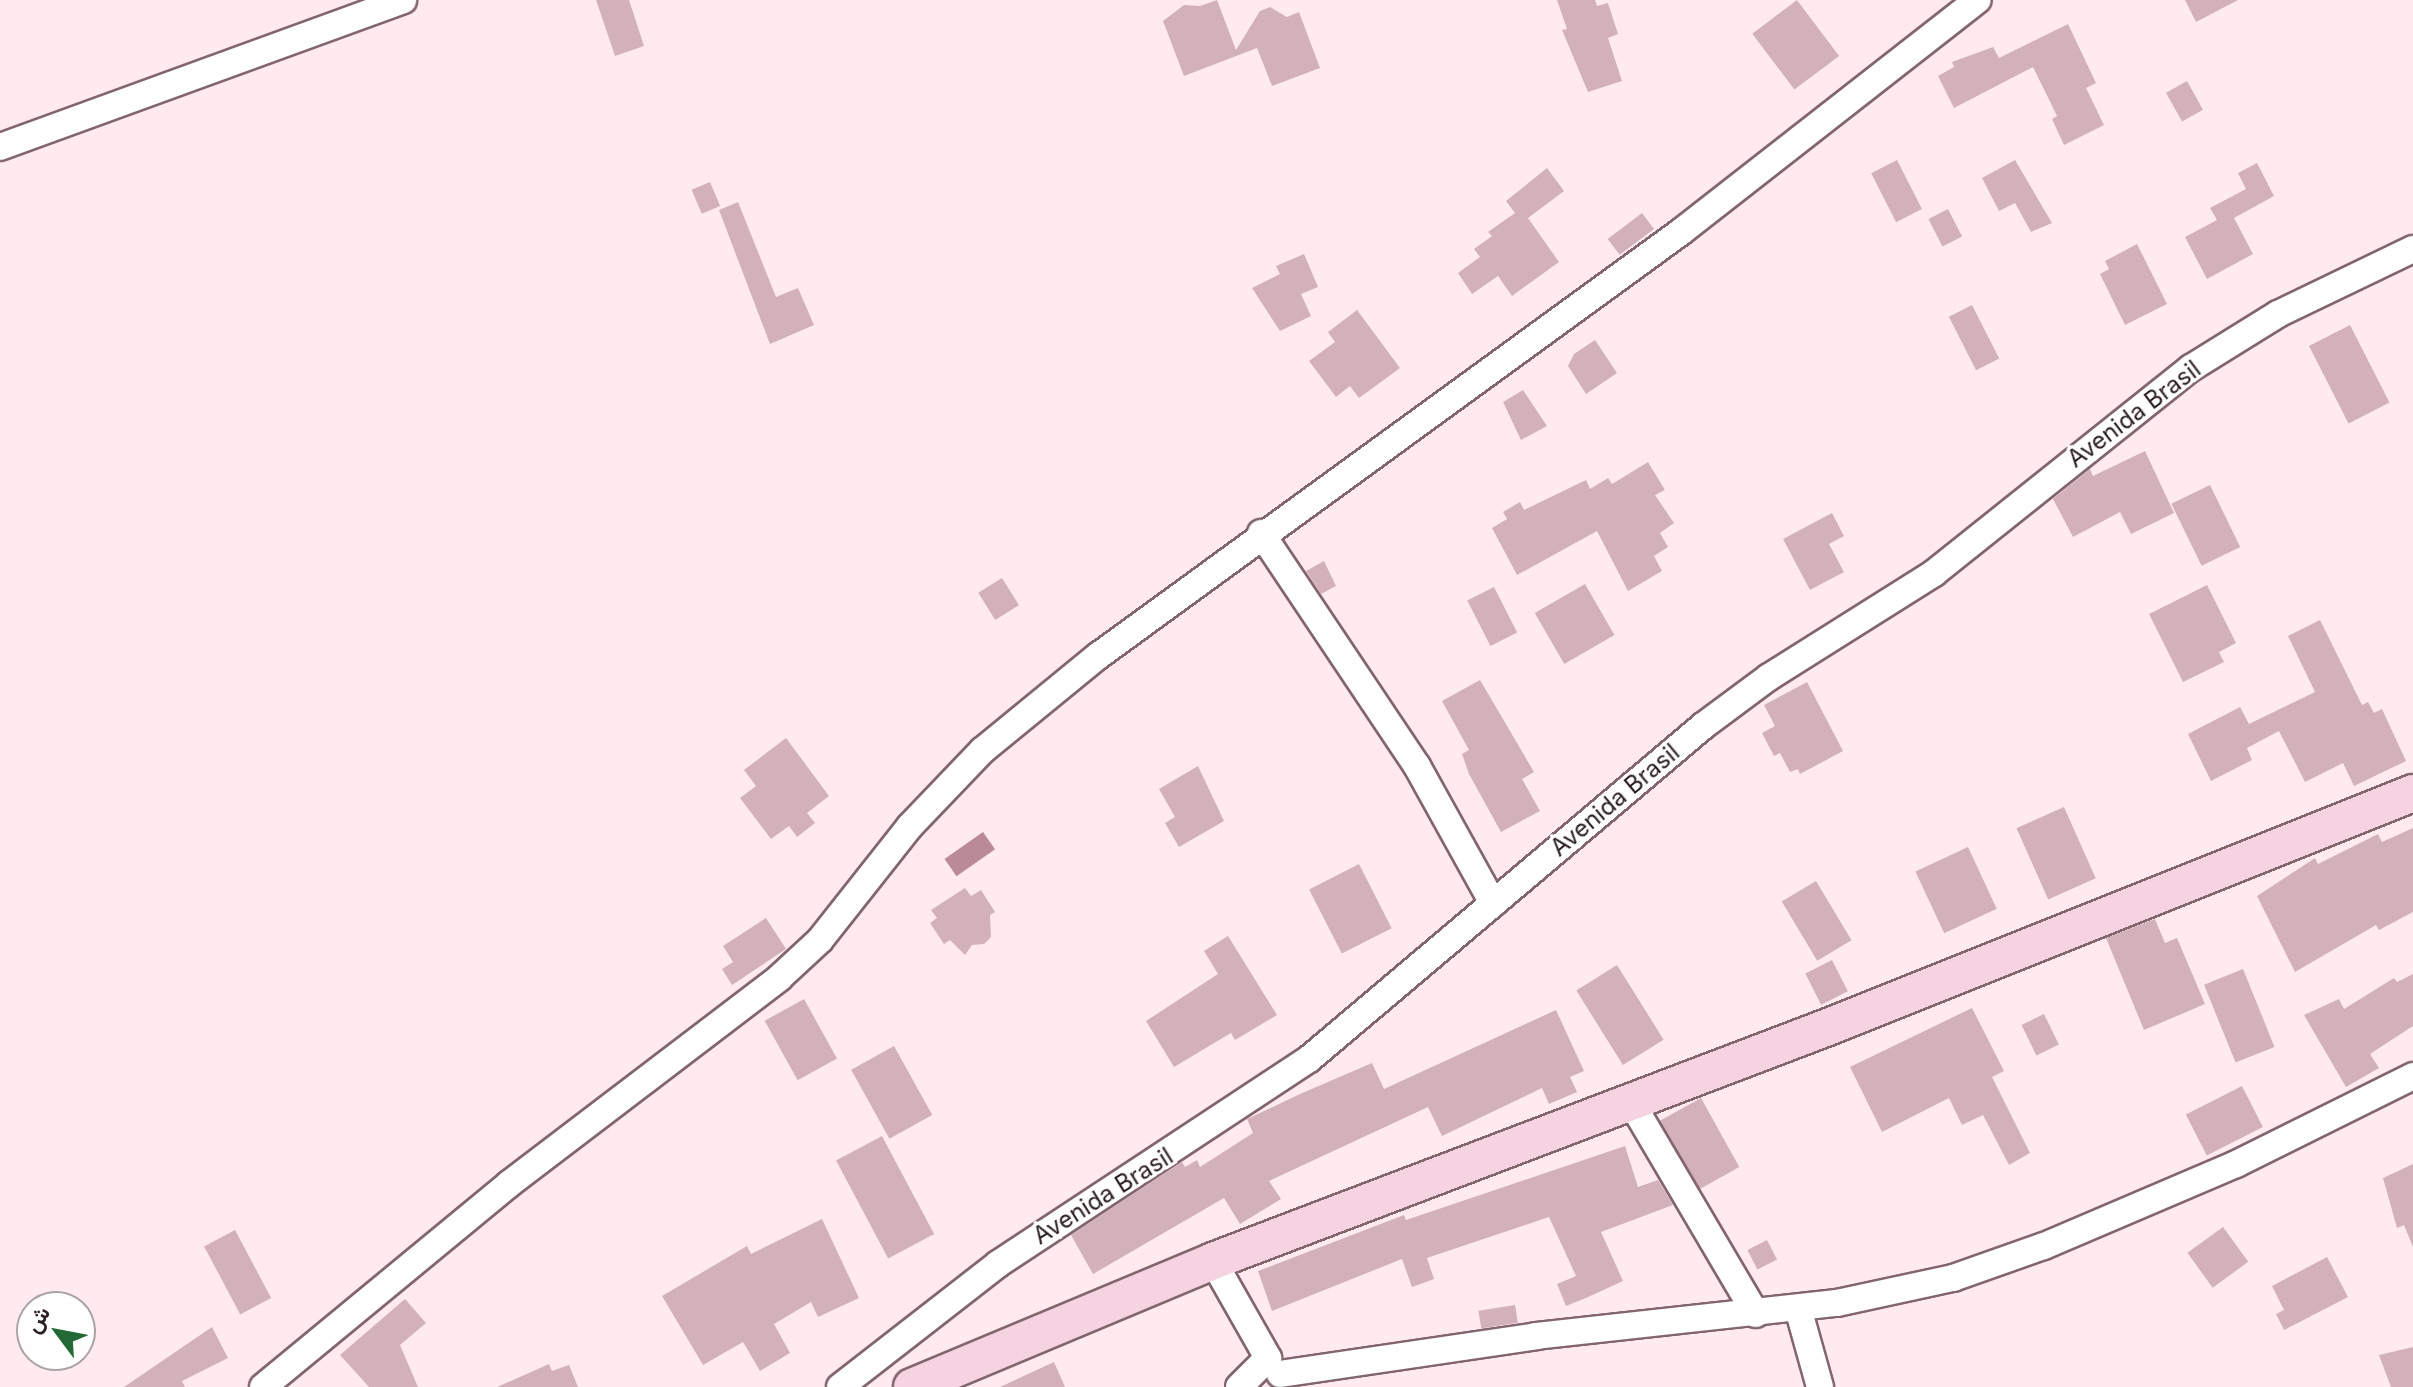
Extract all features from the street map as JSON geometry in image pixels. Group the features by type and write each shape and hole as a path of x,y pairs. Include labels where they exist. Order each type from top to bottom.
{"main road":[{"path":"912,1387 1213,1261 1631,1102 2413,793"}],"street":[{"path":"0,147 403,0"},
{"path":"263,1387 509,1184 779,978 820,940 910,826 983,750 1261,533 1682,231 1978,0"},
{"name":"Avenida Brasil","path":"840,1387 998,1264 1309,1059 1703,726 1769,677 1934,573 2191,368 2278,314 2413,249"},
{"path":"1261,533 1417,766 1493,903"},
{"path":"1239,1387 1278,1373 1536,1336 1756,1314 1953,1278 2044,1246 2236,1164 2413,1076"},
{"path":"1631,1102 1756,1314"},
{"path":"1213,1261 1278,1373"},
{"path":"1798,1308 1820,1387"}],"shaded area":[{"path":"983,832 995,849 957,876 944,859"}],"building":[{"path":"596,0 629,0 644,46 615,56"},
{"path":"1217,0 1236,50 1260,11 1270,7 1287,17 1299,12 1320,68 1272,86 1257,48 1184,76 1163,21 1184,5 1200,6"},
{"path":"1557,0 1595,0 1597,6 1608,3 1618,34 1608,38 1622,81 1588,92 1562,30 1567,29"},
{"path":"1797,0 1839,56 1794,90 1752,34"},
{"path":"2185,0 2238,0 2196,22"},
{"path":"2068,24 2096,83 2086,88 2104,125 2064,145 2052,119 2057,116 2033,67 1954,108 1938,76 1954,67 1952,62 1993,47 1999,58"},
{"path":"2187,81 2203,110 2182,121 2166,93"},
{"path":"1897,160 1922,209 1896,222 1871,173"},
{"path":"2015,160 2052,223 2031,232 2015,203 1999,211 1982,178"},
{"path":"2257,163 2274,196 2234,218 2253,254 2207,279 2185,237 2217,220 2210,208 2246,189 2238,173"},
{"path":"1547,168 1564,191 1528,218 1559,262 1512,296 1498,276 1472,294 1458,273 1480,257 1474,249 1492,236 1488,232 1515,213 1506,201"},
{"path":"710,182 720,206 702,214 692,190"},
{"path":"738,202 776,297 798,288 814,325 770,344 719,210"},
{"path":"1948,209 1962,237 1942,247 1928,219"},
{"path":"1642,213 1654,229 1620,255 1608,239"},
{"path":"2137,244 2167,304 2125,325 2100,274 2109,269 2105,261"},
{"path":"1304,254 1318,287 1301,294 1311,316 1280,331 1252,288 1280,274 1276,266"},
{"path":"1972,305 1999,358 1976,370 1949,317"},
{"path":"1357,310 1400,368 1359,398 1350,386 1336,397 1309,361 1335,342 1328,332"},
{"path":"2350,325 2389,403 2349,423 2309,346"},
{"path":"1595,340 1617,373 1586,394 1568,366 1574,354"},
{"path":"1523,390 1547,426 1521,440 1503,402"},
{"path":"2145,451 2174,513 2131,534 2120,512 2073,537 2053,499 2090,469 2093,476"},
{"path":"1648,462 1665,490 1655,495 1674,523 1660,533 1668,547 1654,556 1662,571 1628,591 1597,531 1517,575 1492,528 1507,519 1503,512 1520,502 1524,510 1586,480 1590,489 1608,478 1612,484"},
{"path":"2210,485 2240,547 2202,566 2171,504"},
{"path":"1832,513 1844,536 1829,544 1844,572 1810,590 1783,539"},
{"path":"1324,561 1336,586 1321,594 1306,571"},
{"path":"1002,578 1019,605 995,620 978,593"},
{"path":"1585,584 1614,635 1564,664 1535,613"},
{"path":"2207,585 2236,643 2219,652 2224,662 2183,682 2149,614"},
{"path":"1494,587 1517,632 1490,646 1467,601"},
{"path":"2320,620 2362,705 2368,702 2374,713 2382,709 2406,761 2354,786 2343,763 2305,782 2279,731 2247,748 2252,760 2211,781 2188,734 2240,707 2249,724 2315,692 2288,636"},
{"path":"1480,680 1534,772 1522,779 1540,811 1501,832 1469,774 1462,754 1469,750 1442,701"},
{"path":"1807,682 1843,751 1800,774 1798,769 1790,772 1780,753 1774,756 1762,733 1775,726 1764,705"},
{"path":"786,738 829,796 807,813 815,823 797,837 789,826 771,839 740,798 756,786 744,770"},
{"path":"1198,766 1224,821 1179,847 1165,823 1175,817 1159,789"},
{"path":"2064,807 2096,878 2048,899 2016,828"},
{"path":"2413,828 2413,912 2379,930 2376,925 2295,972 2257,896 2315,858 2318,864 2378,834 2382,842"},
{"path":"1968,847 1997,909 1944,933 1915,872"},
{"path":"1359,864 1392,928 1342,954 1309,889"},
{"path":"1816,881 1852,940 1817,961 1782,902"},
{"path":"965,888 971,896 981,890 995,912 990,915 991,937 984,944 972,945 965,955 950,940 944,944 930,923 937,918 931,910"},
{"path":"766,918 786,949 732,985 722,969 733,962 723,946"},
{"path":"2155,919 2165,943 2177,938 2205,1004 2144,1030 2106,938"},
{"path":"1228,936 1277,1015 1235,1040 1231,1033 1174,1067 1146,1021 1218,974 1204,951"},
{"path":"1832,960 1848,991 1821,1005 1805,974"},
{"path":"1617,965 1664,1040 1623,1065 1576,990"},
{"path":"2243,969 2274,1047 2236,1063 2204,985"},
{"path":"2413,974 2413,1026 2370,1054 2379,1068 2346,1087 2304,1015 2339,999 2344,1009 2394,978 2397,982"},
{"path":"804,999 837,1058 798,1080 765,1021"},
{"path":"1972,1008 2004,1071 1992,1077 2030,1153 2009,1165 1983,1115 1962,1125 1949,1098 1882,1132 1850,1067"},
{"path":"1556,1010 1584,1071 1570,1077 1577,1092 1549,1104 1542,1088 1442,1136 1428,1107 1269,1181 1281,1199 1240,1224 1224,1198 1093,1274 1071,1235 1182,1162 1185,1167 1197,1160 1200,1167 1253,1133 1247,1119 1300,1094 1372,1063 1384,1089"},
{"path":"2044,1014 2059,1045 2036,1056 2022,1025"},
{"path":"894,1046 932,1115 889,1139 851,1070"},
{"path":"2242,1086 2263,1127 2207,1156 2186,1115"},
{"path":"1701,1098 1739,1167 1698,1190 1660,1121"},
{"path":"882,1136 934,1234 888,1258 836,1160"},
{"path":"1625,1146 1638,1187 1658,1180 1673,1205 1601,1232 1623,1281 1566,1306 1557,1284 1576,1276 1549,1217 1427,1258 1434,1279 1412,1287 1402,1259 1272,1311 1258,1271 1404,1215 1406,1220"},
{"path":"2413,1164 2413,1247 2404,1225 2397,1228 2383,1178"},
{"path":"822,1219 859,1298 818,1317 811,1302 774,1324 790,1353 760,1371 743,1342 703,1365 662,1296 747,1246 751,1254"},
{"path":"2223,1227 2248,1262 2213,1288 2187,1253"},
{"path":"235,1230 271,1298 240,1314 204,1246"},
{"path":"1767,1240 1777,1260 1757,1270 1747,1250"},
{"path":"2327,1257 2348,1297 2284,1330 2276,1314 2284,1310 2272,1286"},
{"path":"405,1299 426,1323 400,1345 418,1387 369,1387 340,1355"},
{"path":"1515,1305 1518,1323 1481,1329 1478,1311"},
{"path":"212,1327 228,1358 182,1381 185,1387 124,1387"},
{"path":"2413,1347 2413,1387 2391,1387 2379,1355"},
{"path":"1054,1362 1065,1387 1000,1387"},
{"path":"549,1364 552,1371 569,1365 578,1387 497,1387"}]}
